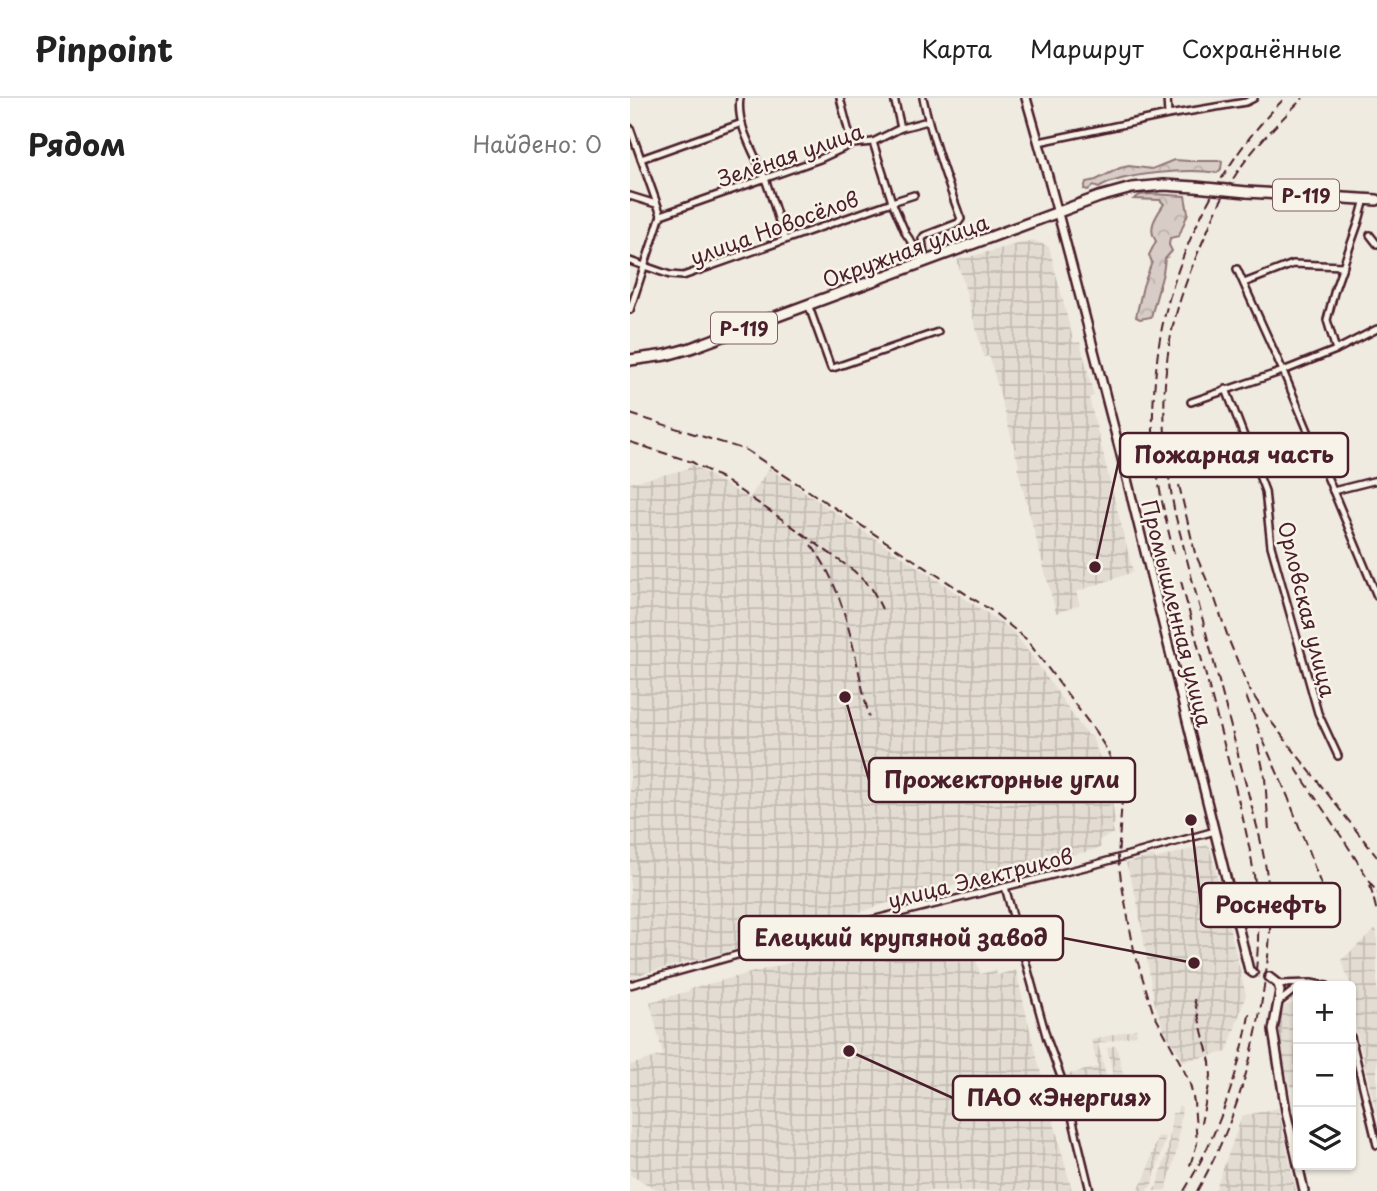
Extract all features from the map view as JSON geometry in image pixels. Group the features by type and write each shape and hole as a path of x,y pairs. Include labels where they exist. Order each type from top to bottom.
{"highway":[{"name":"Окружная улица","path":"630,360 691,348 1058,211 1132,188 1164,185 1365,198"},
{"name":"Р-119","path":"1365,198 1377,200"}],"street":[{"path":"740,98 741,123 764,178 785,240"},
{"path":"840,98 852,144"},
{"path":"894,98 901,128"},
{"path":"923,98 943,172 961,219 958,223 924,236 922,239 925,261"},
{"name":"Промышленная улица","path":"1026,98 1058,211 1249,970 1253,973"},
{"path":"1167,98 1168,115"},
{"path":"1039,142 1246,102 1254,98"},
{"name":"Зелёная улица","path":"661,215 820,159 852,144 873,142 901,128 928,121"},
{"path":"641,159 741,123"},
{"path":"630,128 661,215 630,310"},
{"path":"873,142 892,202 906,234 925,261"},
{"name":"улица Новосёлов","path":"630,261 670,275 683,276 914,195"},
{"path":"630,196 656,204"},
{"path":"1336,350 1327,320 1365,198"},
{"path":"1370,235 1377,244"},
{"path":"1244,283 1293,264 1344,266"},
{"path":"1237,269 1283,371 1377,596"},
{"path":"808,304 831,368 938,332"},
{"path":"1191,402 1336,350 1377,328"},
{"name":"Орловская улица","path":"1226,389 1265,491 1271,546 1318,713 1338,756"},
{"path":"1334,491 1377,480"},
{"name":"улица Электриков","path":"630,985 788,941 1215,831"},
{"path":"1005,887 1047,1039 1065,1088 1090,1191"},
{"path":"1269,977 1278,984 1280,991 1273,1030 1279,1076 1304,1191"},
{"path":"1278,984 1293,984"},
{"path":"1279,1002 1293,990"},
{"path":"1353,1044 1377,1144"}],"shaded area":[{"path":"1033,240 1049,247 1074,343 1080,342 1094,396 1089,398 1133,572 1076,592 1080,605 1056,613 994,373 989,356 984,357 957,260"},
{"path":"691,464 749,499 769,468 1005,625 1034,659 1087,735 1092,736 1111,790 1114,833 1099,840 1100,848 884,904 849,916 849,920 630,977 630,483 687,469"},
{"path":"1209,844 1246,995 1227,1052 1184,1061 1165,1032 1154,1001 1137,901 1126,863 1153,856 1155,859"},
{"path":"965,917 980,974 996,970 997,975 1016,970 1072,1191 660,1191 630,1175 630,1065 663,1055 650,1002 689,989"},
{"path":"1377,931 1377,1115 1356,1029 1356,981 1349,981 1341,960"},
{"path":"1293,1004 1293,1087 1290,1087 1278,1040 1283,1008"},
{"path":"1136,1029 1137,1035 1098,1044 1113,1104 1110,1105 1108,1100 1091,1105 1092,1110 1083,1112 1082,1108 1076,1109 1074,1104 1105,1096 1104,1093 1072,1101 1069,1090 1101,1082 1101,1079 1068,1087 1065,1075 1098,1067 1091,1040"},
{"path":"1116,1045 1126,1086 1127,1083 1163,1088 1162,1092 1148,1090 1147,1095 1132,1093 1132,1088 1126,1087 1129,1100 1120,1103 1107,1048"},
{"path":"1178,1106 1182,1107 1177,1150 1166,1190 1153,1191 1168,1149 1172,1113 1177,1113"},
{"path":"1278,1108 1296,1191 1215,1191 1242,1116"},
{"path":"1158,1136 1166,1137 1152,1184 1147,1191 1136,1191 1144,1180"}],"green space":[{"path":"1174,160 1222,161 1221,169 1217,173 1191,171 1139,175 1099,188 1093,186 1088,190 1084,189 1086,182 1120,168 1129,166 1152,169"},
{"path":"1140,195 1185,196 1188,213 1179,236 1170,238 1172,251 1165,259 1151,317 1140,319 1136,317 1152,262 1149,255 1156,241 1152,227 1164,204 1160,200 1134,199"}],"tunnel":[{"path":"1253,973 1269,977"}],"railway":[{"path":"1174,554 1159,486 1153,432 1158,348 1163,323 1181,262 1208,202 1243,146 1285,98"},
{"path":"1197,1191 1231,1120 1247,1070 1259,1019 1267,963 1270,903 1260,838 1175,514 1165,442 1166,369 1174,322 1183,291 1221,201 1248,157 1303,98"},
{"path":"630,414 746,450 992,611 1026,639 1095,731 1115,769 1122,799 1118,858 1134,950 1153,1012 1182,1066 1194,1102 1197,1144 1189,1168"},
{"path":"630,442 692,462 721,478 854,571 872,589 882,609"},
{"path":"1179,485 1195,553 1249,689 1269,719 1377,857"},
{"path":"811,545 823,563 841,604 869,717"},
{"path":"1181,581 1241,809 1252,863 1258,919 1255,978"},
{"path":"1246,696 1335,922"},
{"path":"1258,745 1265,778 1269,831"},
{"path":"1295,767 1377,893"},
{"path":"1370,885 1377,912"},
{"path":"1194,999 1211,1076 1201,1123"},
{"path":"1184,1191 1207,1148 1226,1103 1250,1009"}],"place":[{"name":"Пожарная часть","path":"1095,567"},
{"name":"Прожекторные угли","path":"845,697"},
{"name":"Роснефть","path":"1191,820"},
{"name":"Елецкий крупяной завод","path":"1194,963"},
{"name":"ПАО «Энергия»","path":"849,1051"}]}
